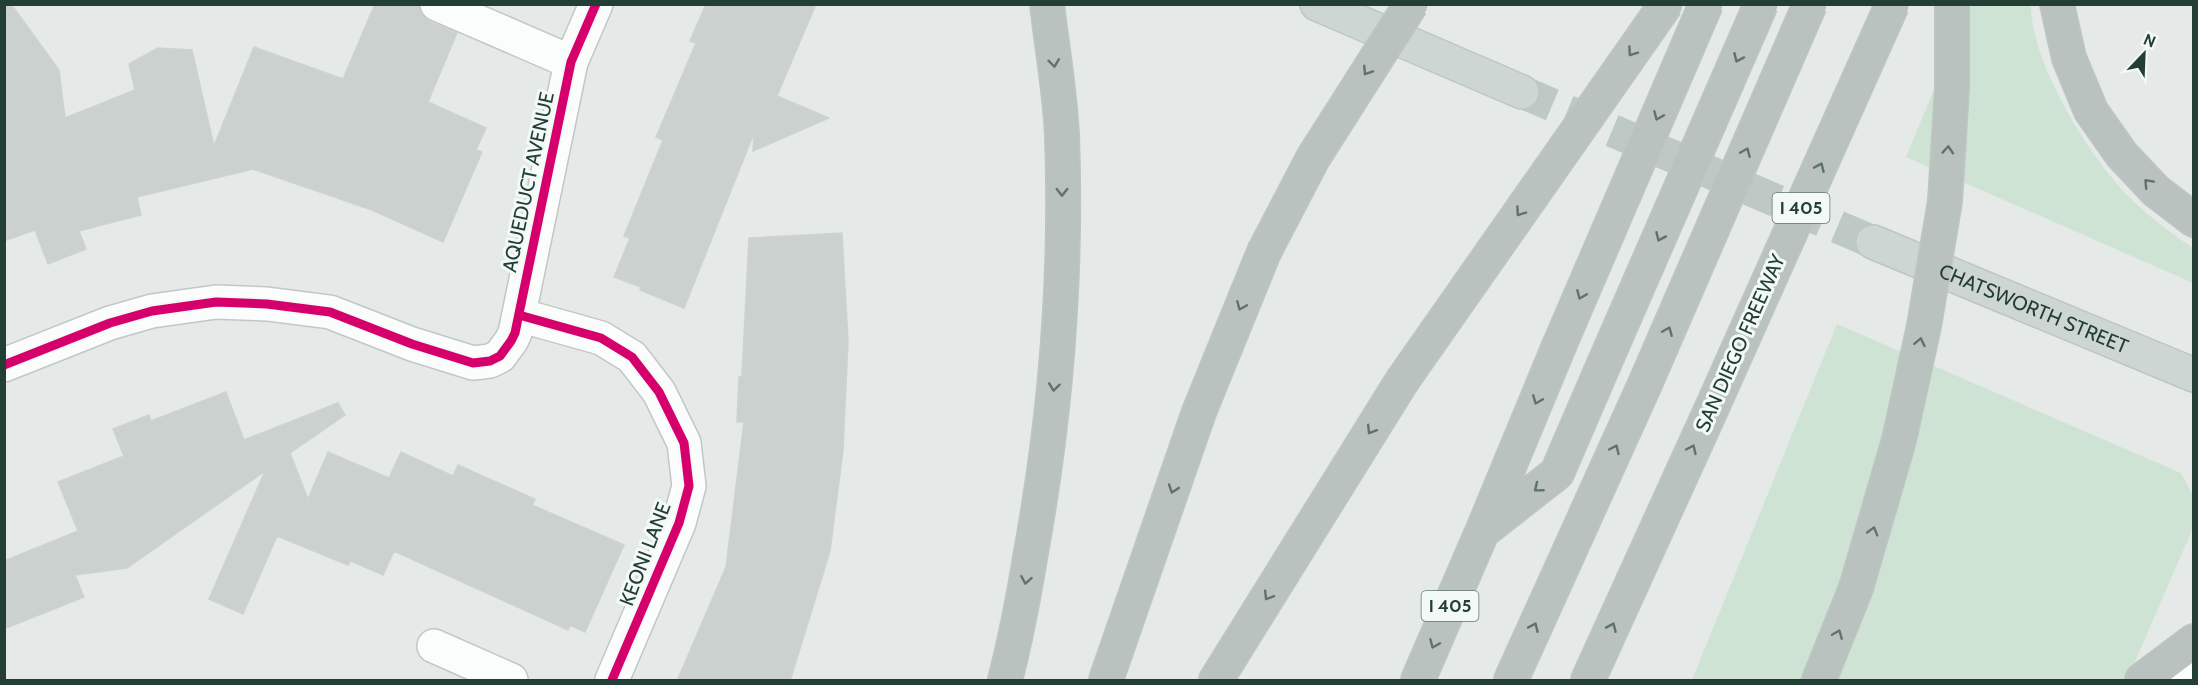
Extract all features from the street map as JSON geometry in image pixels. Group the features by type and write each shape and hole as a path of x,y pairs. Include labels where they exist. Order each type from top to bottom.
{"highway":[{"path":"1005,681 1016,640 1042,493 1057,366 1062,240 1062,134 1047,4"},
{"path":"1106,681 1199,412 1264,252 1313,158 1411,4"},
{"path":"1216,681 1402,381 1666,4"},
{"name":"I 405","path":"1418,681 1559,346 1707,4"},
{"path":"1482,532 1557,473 1761,4"},
{"path":"1510,681 1645,384 1810,4"},
{"path":"1819,681 1856,588 1899,440 1924,326 1945,201 1952,88 1952,4"},
{"path":"2057,4 2069,58 2091,111 2122,155 2156,191 2193,220"},
{"name":"SAN DIEGO FREEWAY","path":"1588,681 1893,5"},
{"path":"2142,681 2193,641"}],"main road":[{"path":"1317,4 1522,92"},
{"name":"CHATSWORTH STREET","path":"1873,242 2193,375"}],"street":[{"path":"437,4 571,62"},
{"name":"AQUEDUCT AVENUE","path":"4,365 110,323 152,311 216,302 267,304 330,312 412,344 474,363 490,361 500,356 511,341 519,315 571,62 596,4"},
{"name":"KEONI LANE","path":"519,315 601,338 632,357 658,392 684,443 689,486 679,523 612,681"},
{"path":"434,646 511,681"},
{"path":"2183,681 2193,655"}],"green space":[{"path":"1969,5 2031,5 2041,54 2051,80 2080,134 2129,197 2193,248 2193,283 1906,157"},
{"path":"1837,324 2181,473 2193,496 2193,528 2127,680 1692,680"}],"building":[{"path":"4,4 11,4 59,70 65,118 135,90 129,64 158,48 192,50 214,146 254,47 343,79 375,4 419,4 422,15 429,21 457,33 428,102 486,128 476,150 482,152 443,242 372,210 253,169 137,197 141,215 79,231 86,249 48,264 35,230 4,241"},
{"path":"706,4 816,4 777,96 829,118 753,151 754,133 684,308 614,277 630,238 624,236 663,140 656,137 696,43 690,41"},
{"path":"842,233 848,341 843,450 830,551 790,681 677,681 726,567 744,422 737,422 739,377 742,376 749,238"},
{"path":"226,392 244,440 338,403 345,415 290,453 308,499 328,452 389,478 401,452 453,476 458,465 535,499 532,505 624,545 585,632 570,625 568,630 394,551 383,575 351,561 348,565 277,536 243,614 209,599 265,471 127,568 75,575 84,597 4,629 4,561 78,531 58,482 124,456 113,429 149,415 151,421"}],"tunnel":[{"path":"1522,92 1873,242"}],"cycle path":[{"path":"4,365 110,323 152,311 216,302 267,304 330,312 412,344 473,363 490,361 500,356 515,333 571,62 596,4"},
{"path":"519,315 601,338 632,357 659,392 684,443 689,486 679,523 612,680"}]}
